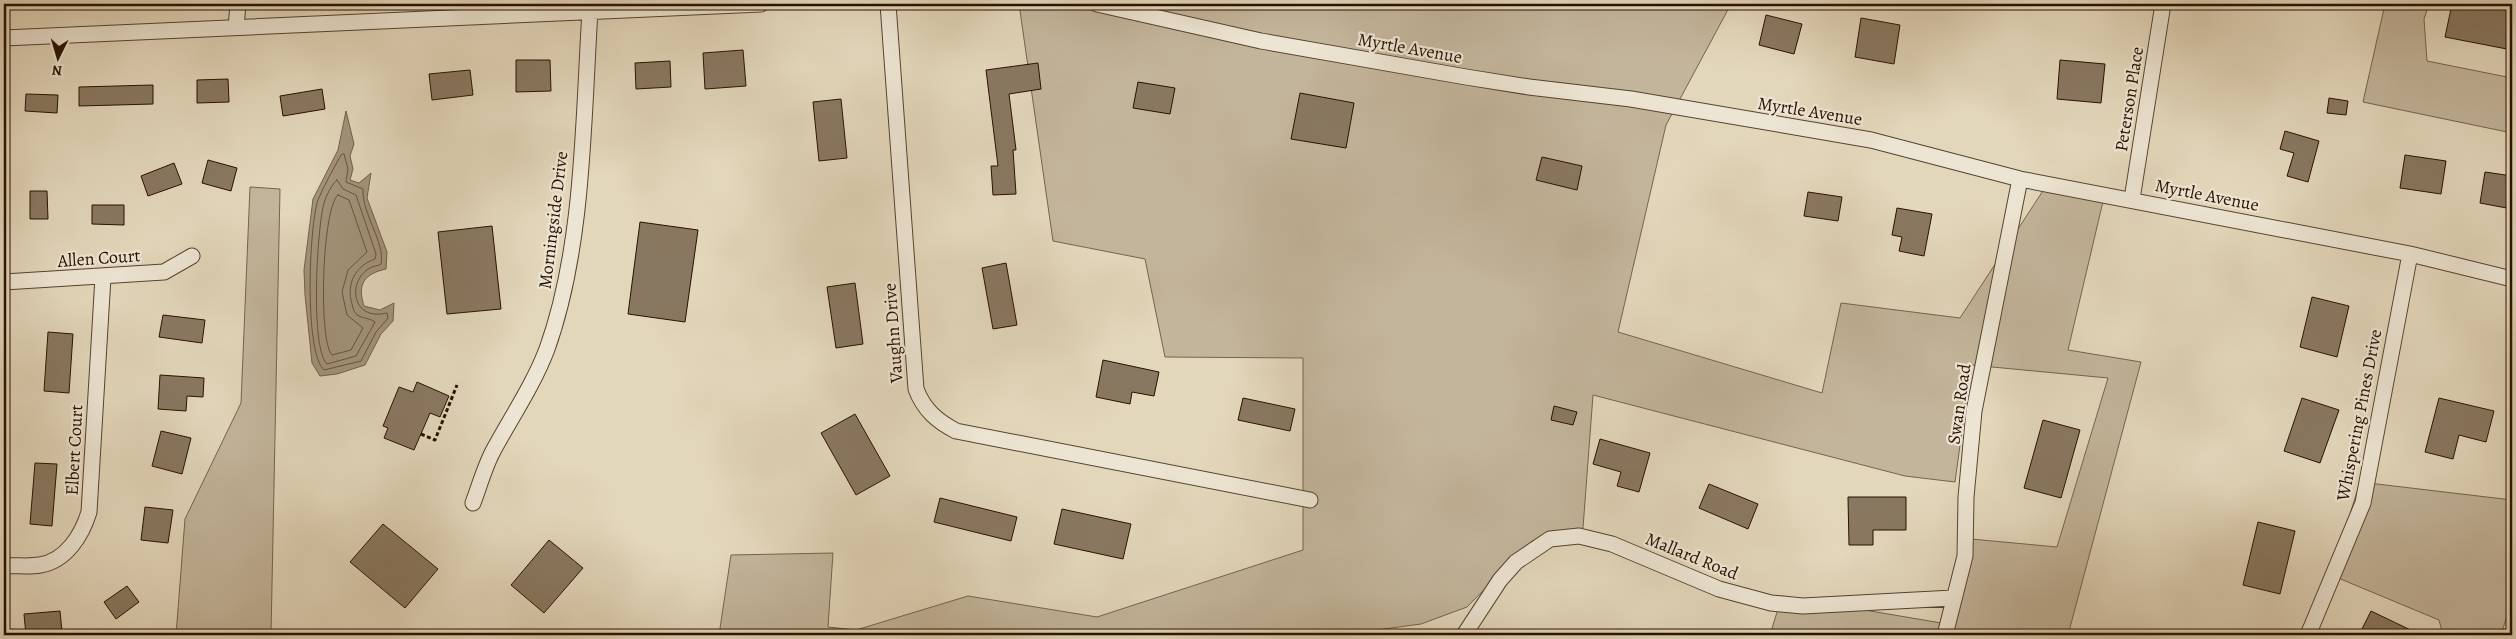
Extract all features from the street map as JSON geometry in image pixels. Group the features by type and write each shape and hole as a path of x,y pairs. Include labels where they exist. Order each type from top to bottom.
{"street":[{"path":"236,27 238,4"},
{"path":"4,38 761,4"},
{"name":"Vaughn Drive","path":"888,4 916,389 928,412 940,423 956,431 1310,500"},
{"name":"Myrtle Avenue","path":"1097,4 1260,40 1329,53 1529,88 1631,99 1871,140 2020,179 2132,199 2410,254 2512,279"},
{"name":"Peterson Place","path":"2132,199 2164,4"},
{"name":"Morningside Drive","path":"473,503 491,455 519,408 546,351 566,284 576,212 590,11"},
{"name":"Swan Road","path":"1945,635 1965,556 1966,498 1974,411 2020,179"},
{"name":"Whispering Pines Drive","path":"2308,635 2362,503 2410,254"},
{"name":"Allen Court","path":"4,282 164,272 192,256"},
{"name":"Elbert Court","path":"4,566 40,565 48,562 62,555 75,543 84,528 89,512 103,277"},
{"name":"Mallard Road","path":"1464,635 1500,580 1516,562 1550,539 1579,536 1612,544 1719,589 1771,603 1803,606 1953,598"}],"path":[{"path":"421,434 435,440 457,385"}],"shaded area":[{"path":"1019,4 1731,4 1666,125 1618,332 1822,393 1841,303 1960,318 2048,183 2105,193 2068,350 2141,362 2068,635 1770,635 1782,596 1953,625 1971,539 2057,547 2108,378 1971,365 1955,482 1905,476 1593,395 1583,528 1532,541 1467,607 1421,624 1339,635 719,635 731,555 833,553 828,627 856,630 968,596 1097,617 1303,550 1303,358 1165,357 1145,259 1053,241"},
{"path":"2385,4 2429,4 2424,19 2427,61 2512,78 2512,133 2363,102"},
{"path":"250,187 280,189 271,634 176,635 185,519 241,403"},
{"path":"2360,482 2512,500 2512,600 2501,635 2443,635 2439,620 2331,575"}],"water":[{"path":"346,111 354,144 350,156 353,169 350,180 359,183 371,173 367,198 387,252 386,269 372,274 364,281 361,292 362,298 364,306 380,310 394,303 393,321 381,334 365,365 337,374 320,376 312,363 304,270 313,199 338,150"}],"building":[{"path":"2452,4 2512,4 2512,50 2445,37"},
{"path":"1766,15 1802,24 1794,54 1759,45"},
{"path":"1861,18 1900,25 1894,64 1855,57"},
{"path":"743,50 746,86 705,89 703,53"},
{"path":"516,60 550,60 551,91 516,92"},
{"path":"2060,60 2105,64 2101,103 2057,99"},
{"path":"670,61 671,87 636,89 635,63"},
{"path":"1038,63 1041,89 1009,94 1016,150 1013,150 1016,194 993,195 991,166 998,166 986,70"},
{"path":"470,70 473,95 432,100 429,74"},
{"path":"228,79 229,102 197,103 197,80"},
{"path":"1138,82 1175,88 1170,114 1133,108"},
{"path":"153,85 153,104 79,106 79,87"},
{"path":"322,89 325,109 283,116 280,96"},
{"path":"1300,93 1354,103 1346,148 1291,139"},
{"path":"26,94 58,95 57,113 25,111"},
{"path":"2329,98 2348,101 2346,115 2327,113"},
{"path":"841,99 847,158 819,161 813,102"},
{"path":"2285,131 2319,141 2308,182 2287,176 2294,153 2280,149"},
{"path":"2405,155 2446,161 2441,194 2400,188"},
{"path":"1542,157 1582,166 1577,190 1536,180"},
{"path":"208,160 237,168 231,191 202,183"},
{"path":"174,163 182,184 148,196 141,176"},
{"path":"2485,172 2512,176 2512,209 2480,203"},
{"path":"30,191 47,191 48,219 30,219"},
{"path":"1808,192 1842,197 1838,221 1804,216"},
{"path":"92,205 124,205 124,225 92,224"},
{"path":"1897,208 1932,214 1924,256 1899,251 1902,237 1892,235"},
{"path":"640,222 698,230 685,322 628,314"},
{"path":"492,226 501,309 447,314 438,232"},
{"path":"1006,263 1017,325 993,329 982,268"},
{"path":"855,283 863,344 836,348 827,287"},
{"path":"2312,297 2349,306 2337,357 2300,347"},
{"path":"163,315 205,320 202,343 159,337"},
{"path":"48,332 73,334 69,393 44,391"},
{"path":"1103,360 1159,372 1154,396 1132,392 1130,404 1096,397"},
{"path":"160,375 204,378 203,397 187,396 186,411 158,409"},
{"path":"417,382 449,396 440,417 430,413 414,450 384,438 388,428 383,426 399,387 413,392"},
{"path":"1243,398 1295,409 1290,431 1238,420"},
{"path":"2302,398 2339,410 2320,463 2284,451"},
{"path":"2439,398 2494,411 2486,442 2459,435 2453,459 2425,452"},
{"path":"1554,406 1577,412 1573,425 1551,420"},
{"path":"855,414 890,476 856,495 821,433"},
{"path":"2043,420 2080,430 2061,498 2024,488"},
{"path":"161,431 191,438 182,474 152,466"},
{"path":"1600,439 1650,453 1639,492 1617,486 1621,472 1593,464"},
{"path":"35,463 57,464 52,526 30,524"},
{"path":"1709,484 1758,504 1748,529 1699,508"},
{"path":"1848,497 1906,497 1906,530 1873,530 1873,545 1849,545"},
{"path":"940,498 1017,517 1011,541 934,522"},
{"path":"145,507 173,510 168,543 141,540"},
{"path":"1062,509 1131,524 1123,559 1054,544"},
{"path":"2258,522 2295,531 2280,594 2243,585"},
{"path":"383,524 438,569 405,608 350,562"},
{"path":"549,540 583,568 544,613 511,585"},
{"path":"127,586 139,602 116,619 104,602"},
{"path":"60,611 62,632 26,635 24,614"},
{"path":"2371,611 2421,635 2359,635"}]}
